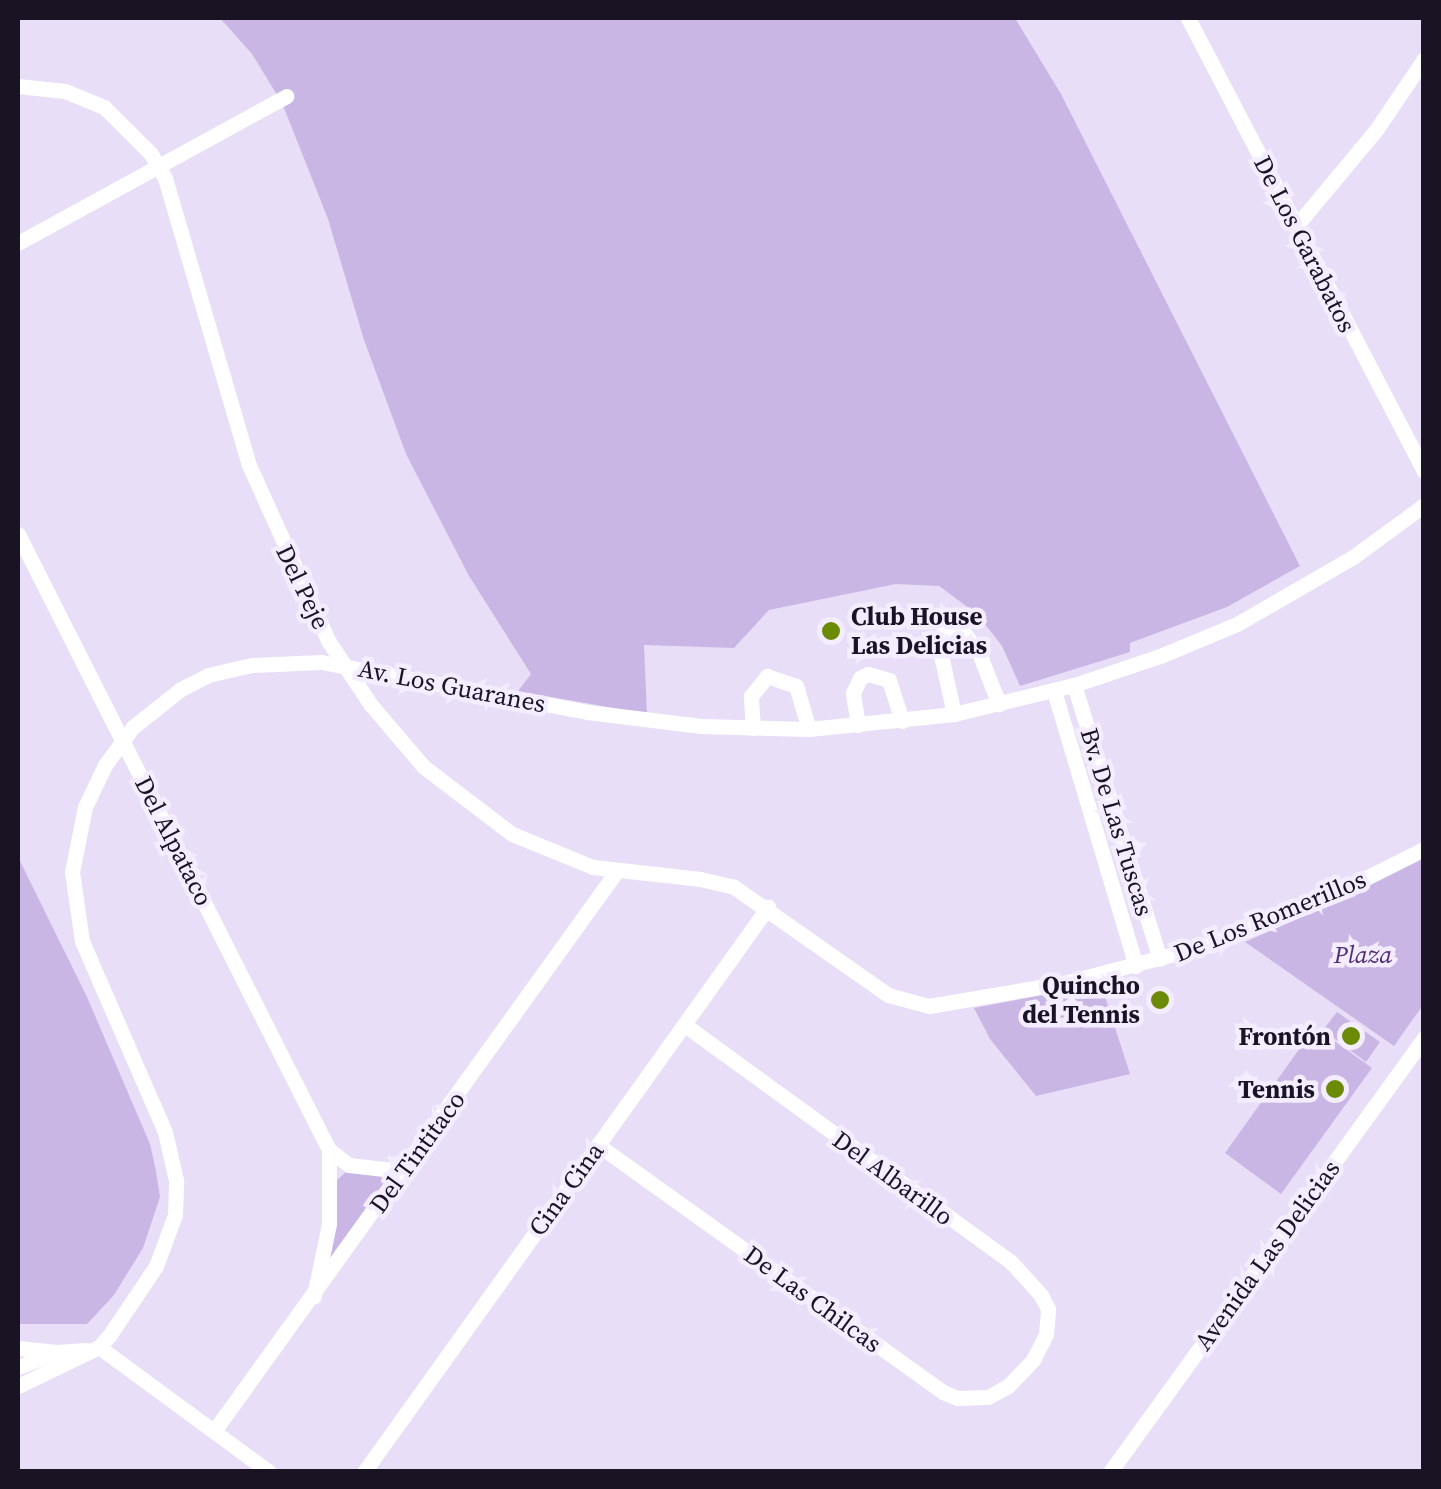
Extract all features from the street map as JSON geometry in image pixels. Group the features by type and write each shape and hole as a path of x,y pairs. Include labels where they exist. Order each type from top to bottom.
{"street":[{"name":"De Los Garabatos","path":"1188,18 1424,471"},
{"path":"1296,226 1376,130 1424,59"},
{"name":"Del Peje","path":"18,86 65,91 104,107 127,126 158,165 249,465 344,666 402,744 471,806 536,846 616,872 721,882 768,907 880,990"},
{"path":"18,244 286,96"},
{"name":"Av. Los Guaranes","path":"18,1386 94,1348 150,1276 170,1232 177,1200 165,1132 90,964 74,904 74,860 85,807 122,740 160,704 208,675 268,663 344,666 623,718 753,728 809,729 954,714 1054,691 1160,656 1236,624 1353,558 1424,505"},
{"name":"Del Alpataco","path":"18,534 329,1150 329,1224 314,1296"},
{"path":"954,714 938,642 948,625 962,630 979,653 999,704"},
{"path":"858,725 853,693 868,674 889,680 902,721"},
{"path":"753,728 750,696 766,676 796,686 809,729"},
{"name":"Bv. De Las Tuscas","path":"1074,684 1160,960"},
{"name":"Bv. De Las Tuscas","path":"1054,691 1136,966"},
{"name":"De Los Romerillos","path":"880,990 916,1006 944,1005 1160,960 1318,902 1424,849"},
{"name":"Del Tintitaco","path":"214,1432 616,872"},
{"name":"Cina Cina","path":"364,1472 768,907"},
{"name":"Del Albarillo","path":"685,1024 1011,1262 1041,1295 1048,1309 1046,1334 1033,1360"},
{"name":"Avenida Las Delicias","path":"1110,1472 1424,1038"},
{"name":"De Las Chilcas","path":"598,1145 943,1392 957,1398 988,1397 1008,1386 1033,1360"},
{"name":"Del Alpataco","path":"329,1150 349,1165 402,1172"},
{"path":"331,1178 349,1165"},
{"path":"18,1348 56,1352 94,1348 268,1472"},
{"path":"18,1367 56,1352"}],"green space":[{"path":"220,18 1015,18 1061,94 1300,566 1227,607 1130,643 1130,652 1020,686 1002,646 977,614 939,586 896,584 769,610 734,648 644,645 647,714 518,691 531,674 469,576 406,454 364,340 328,219 282,103 252,54"},
{"name":"Plaza","path":"1423,852 1423,1005 1394,1046 1245,942 1342,899"},
{"path":"18,857 87,997 150,1144 160,1197 143,1248 114,1295 87,1324 18,1324"},
{"path":"1101,984 1130,1074 1036,1096 990,1039 974,1008"},
{"name":"Frontón","path":"1337,1012 1380,1042 1366,1062 1323,1030"},
{"path":"1315,1027 1372,1068 1281,1194 1225,1153"},
{"path":"347,1171 382,1176 388,1181 327,1265 336,1181"}],"place":[{"name":"Club House Las Delicias","path":"831,631"},
{"name":"Quincho del Tennis","path":"1160,1000"},
{"name":"Frontón","path":"1351,1036"},
{"name":"Tennis","path":"1335,1089"}]}
